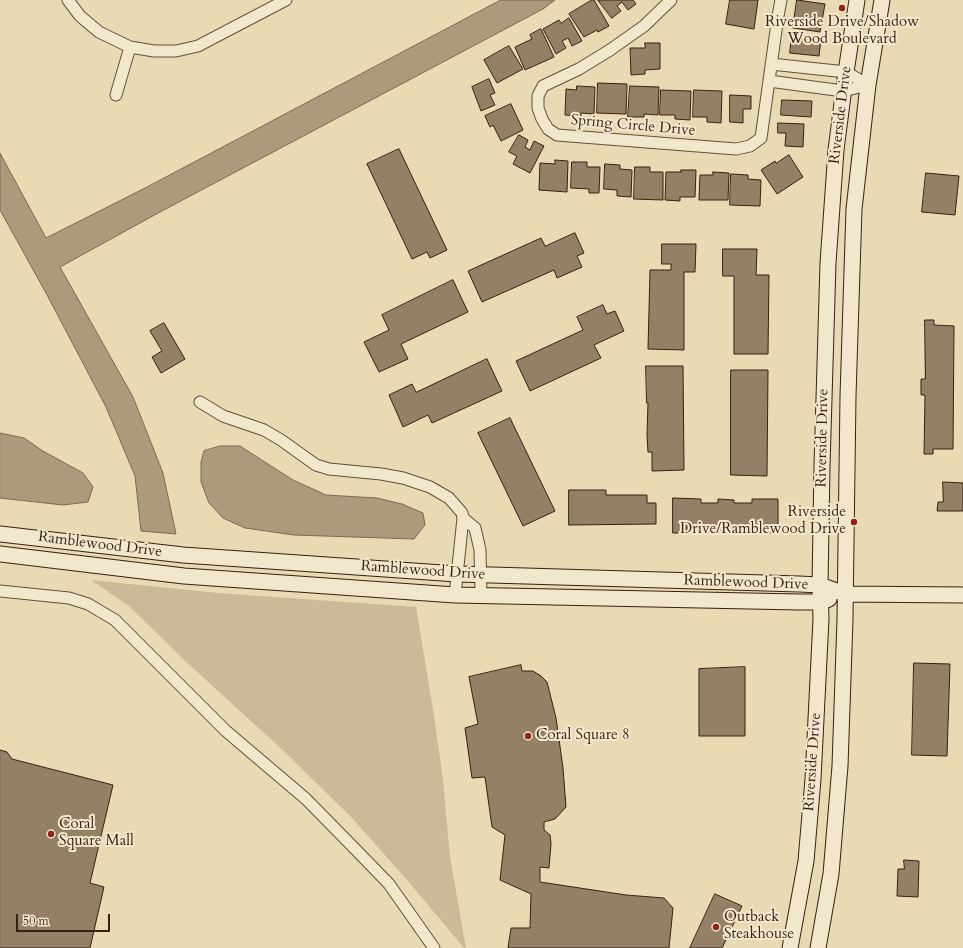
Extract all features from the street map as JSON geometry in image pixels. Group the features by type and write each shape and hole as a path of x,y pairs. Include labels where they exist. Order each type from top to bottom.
{"street":[{"path":"68,0 80,16 99,32 130,47 154,51 176,51 198,46 286,0"},
{"name":"Spring Circle Drive","path":"671,0 644,26 610,50 579,69 543,86 538,96 538,108 548,129 558,135 736,149 750,146 761,138 781,0"},
{"name":"Riverside Drive","path":"790,948 806,853 813,779 821,619 820,586 828,263 836,150 843,91 857,0"},
{"name":"Riverside Drive","path":"818,948 831,874 840,766 845,594 848,396 854,209 868,85 882,0"},
{"path":"116,95 130,47"},
{"path":"771,64 846,72 868,85"},
{"path":"769,81 843,91 868,85"},
{"path":"200,402 223,416 264,430 316,465 329,469 381,474 403,478 430,487 449,498 462,513 458,574 455,595"},
{"path":"462,518 474,528 480,550 481,596"},
{"name":"Ramblewood Drive","path":"0,534 183,555 458,574 799,584 820,586 845,594 963,595"},
{"name":"Ramblewood Drive","path":"0,554 184,576 455,595 821,602 845,594"},
{"path":"0,591 69,598 88,604 116,620 226,731 306,799 389,884 434,948"}],"shaded area":[{"path":"501,0 555,0 543,9 160,212 60,267 133,397 163,473 176,534 141,531 135,476 106,407 0,210 0,153 46,238 147,187"},
{"path":"0,433 24,438 43,451 83,473 93,487 88,502 63,505 0,498"},
{"path":"220,446 240,446 293,480 326,495 377,498 402,504 423,513 425,525 414,539 294,535 245,528 223,518 209,503 201,482 201,462 204,451"},
{"path":"91,580 218,593 416,607 443,780 450,857 466,948 464,948 408,881 352,818 286,753 183,659 129,606"}],"building":[{"path":"594,0 609,26 584,37 569,14"},
{"path":"598,0 633,0 636,4 628,10 622,2 617,6 621,11 612,18"},
{"path":"730,0 758,0 754,29 726,24"},
{"path":"797,0 825,4 820,32 793,28"},
{"path":"569,18 582,41 572,46 568,38 562,41 566,48 556,54 543,29 559,20 561,23"},
{"path":"541,29 554,57 525,70 515,47 532,39 530,35"},
{"path":"792,36 821,39 819,56 790,53"},
{"path":"645,43 660,43 660,69 645,70 645,74 631,75 630,48 645,48"},
{"path":"509,46 523,69 497,83 484,60"},
{"path":"489,79 495,93 490,95 495,105 481,111 472,87"},
{"path":"598,83 627,84 626,114 597,113"},
{"path":"577,86 595,87 594,114 581,113 581,116 565,115 566,89 576,90"},
{"path":"630,86 659,87 658,115 644,114 644,117 628,117"},
{"path":"661,90 691,91 690,120 675,119 675,115 660,115"},
{"path":"694,90 722,91 721,123 707,122 707,117 693,117"},
{"path":"730,95 751,96 751,109 743,109 743,123 730,122"},
{"path":"782,100 812,101 811,117 781,115"},
{"path":"511,104 523,130 501,141 493,125 490,127 485,116"},
{"path":"778,123 804,124 803,147 785,146 786,133 778,133"},
{"path":"519,135 528,140 525,147 530,150 534,141 544,146 530,173 513,164 517,156 509,152"},
{"path":"399,149 447,250 430,258 427,252 412,259 367,164"},
{"path":"789,155 803,177 777,194 761,170 775,161 776,163"},
{"path":"555,160 568,161 567,192 539,190 540,163 555,164"},
{"path":"572,162 587,162 587,167 600,167 599,193 589,193 589,189 571,188"},
{"path":"605,164 620,165 620,169 632,170 631,197 617,196 617,190 604,189"},
{"path":"635,167 650,167 650,172 663,172 663,200 634,199"},
{"path":"681,170 696,170 695,197 680,197 680,201 665,200 666,172 681,172"},
{"path":"713,172 729,173 728,200 699,200 700,175 713,175"},
{"path":"926,173 959,176 955,215 922,212"},
{"path":"731,174 748,175 748,179 761,180 760,206 730,205"},
{"path":"575,233 584,253 577,256 582,267 557,278 554,270 482,302 468,271 541,238 545,246"},
{"path":"662,244 696,244 695,272 684,272 684,350 648,349 650,270 671,270 671,264 662,264"},
{"path":"723,249 757,249 756,275 769,275 768,354 734,354 734,276 723,276"},
{"path":"453,280 468,312 401,344 408,359 379,372 364,342 389,330 382,315"},
{"path":"603,305 607,314 615,311 624,331 594,345 601,358 530,391 516,361 583,330 577,317"},
{"path":"925,320 934,320 934,325 954,326 953,449 933,449 933,454 924,454 925,395 921,395 921,379 925,379"},
{"path":"164,323 185,359 161,373 152,357 162,351 150,331"},
{"path":"487,359 502,391 432,423 428,415 403,427 389,395 412,384 416,392"},
{"path":"646,366 683,366 684,470 652,471 652,452 648,452 647,435 648,403"},
{"path":"731,370 768,370 767,476 731,475"},
{"path":"510,418 555,511 523,526 478,433"},
{"path":"943,482 963,483 963,511 937,511 938,502 943,502"},
{"path":"569,490 606,490 606,495 647,495 647,503 656,503 656,524 569,525"},
{"path":"673,498 701,499 701,503 718,503 718,499 734,500 734,503 752,503 752,499 778,499 778,533 692,532 692,524 687,524 687,533 673,533"},
{"path":"914,663 950,664 947,756 912,755"},
{"path":"521,665 522,671 533,671 547,682 556,718 563,768 566,807 555,819 544,822 544,830 550,835 551,844 549,868 540,867 540,882 626,895 664,898 673,908 669,948 508,948 511,928 530,928 531,894 500,880 505,835 492,827 485,777 472,778 465,728 478,724 469,677"},
{"path":"745,667 745,736 699,736 699,669"},
{"name":"Coral Square Mall","path":"0,750 7,752 12,759 113,785 90,883 104,887 90,948 0,948"},
{"path":"904,860 919,861 918,897 897,896 898,869 904,869"},
{"name":"Outback Steakhouse","path":"715,894 742,906 722,948 690,948"}],"place":[{"name":"Riverside Drive/Shadow Wood Boulevard","path":"842,8"},
{"name":"Riverside Drive/Ramblewood Drive","path":"854,522"},
{"name":"Coral Square 8","path":"528,736"},
{"name":"Coral Square Mall","path":"51,834"},
{"name":"Outback Steakhouse","path":"716,927"}]}
